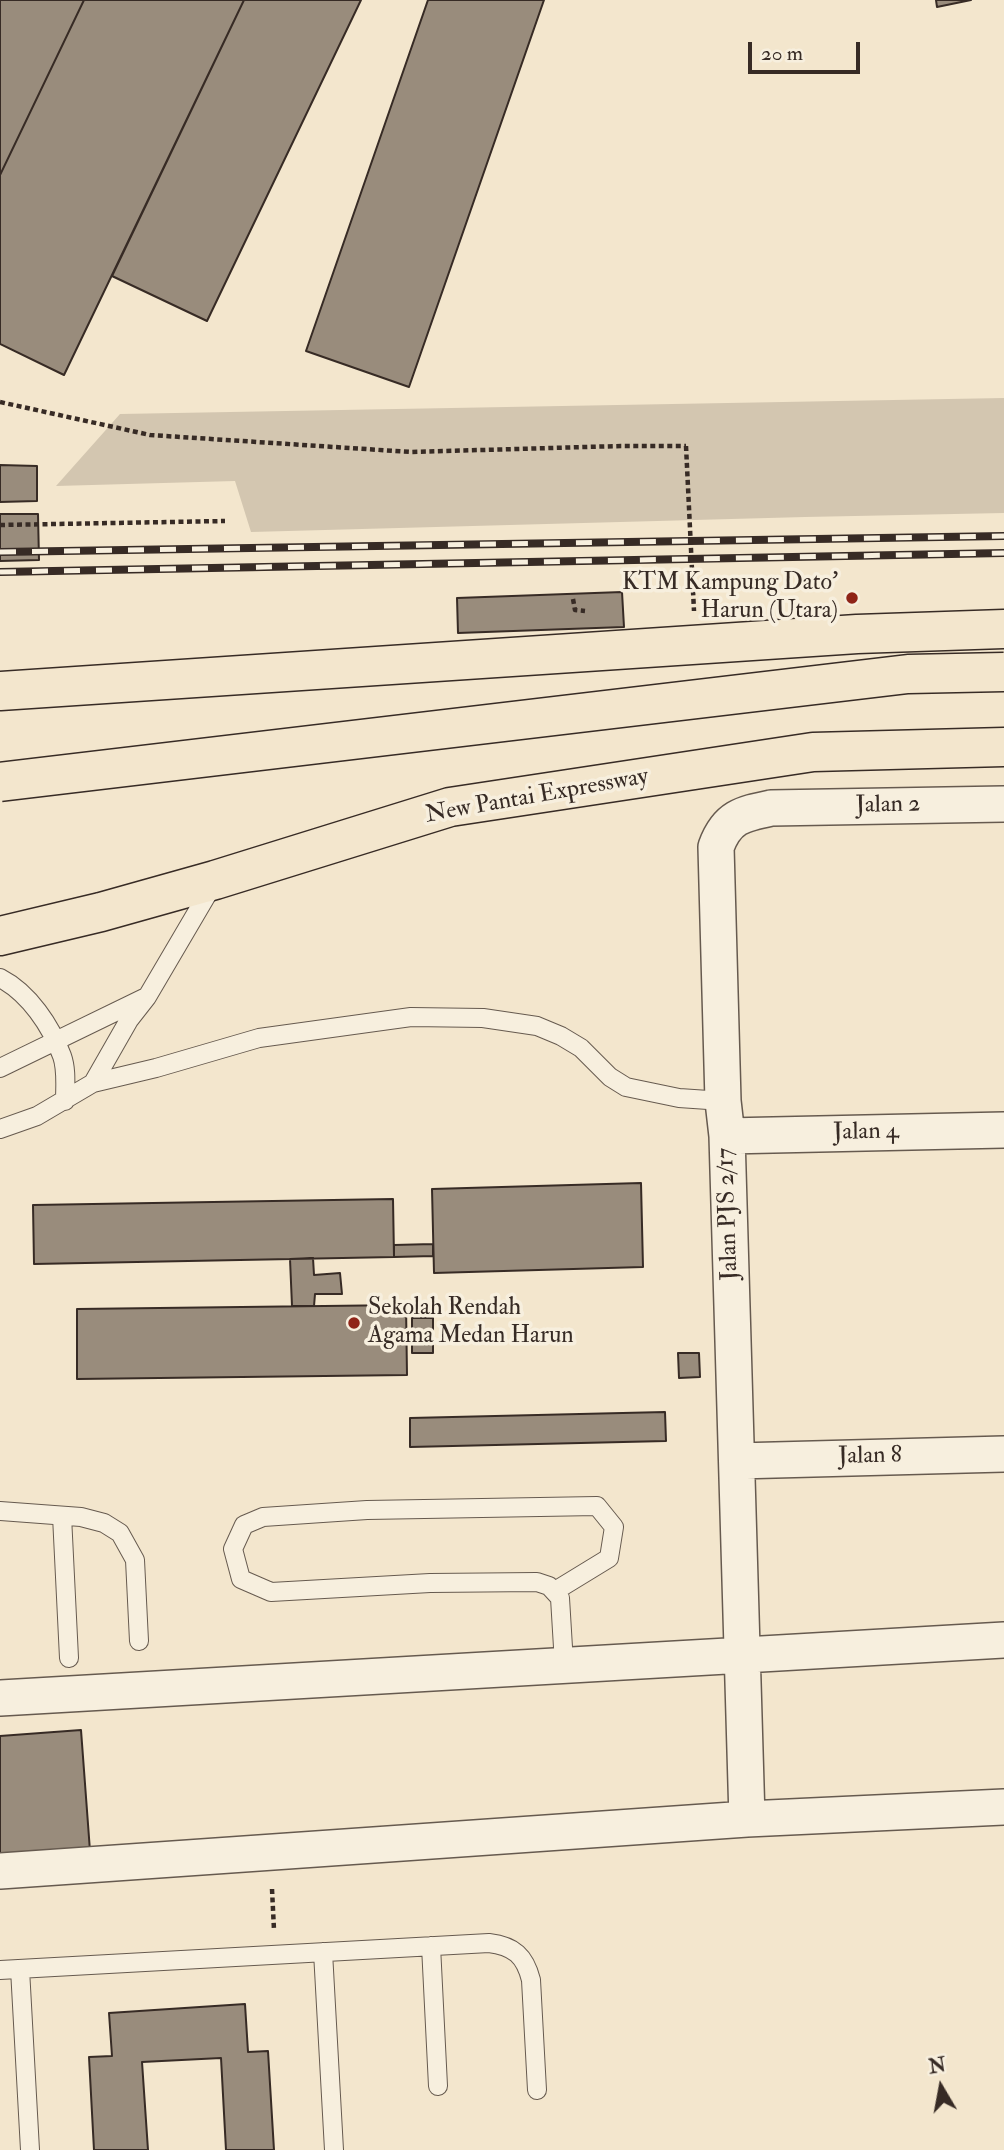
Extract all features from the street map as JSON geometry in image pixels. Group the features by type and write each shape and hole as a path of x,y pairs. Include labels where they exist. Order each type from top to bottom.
{"highway":[{"path":"0,691 857,634 1004,629"},
{"path":"0,782 908,674 1004,672"},
{"name":"New Pantai Expressway","path":"0,936 101,912 215,880 450,807 813,752 1004,747"}],"street":[{"name":"Jalan 2","path":"771,808 1004,804"},
{"name":"Jalan PJS 2/17","path":"747,1819 716,847 722,830 736,818 749,812 771,808"},
{"name":"Jalan 4","path":"727,1136 1004,1130"},
{"name":"Jalan 8","path":"737,1461 1004,1454"},
{"path":"0,1698 1004,1640"},
{"path":"0,1871 747,1819 1004,1807"}],"lane":[{"path":"93,1083 215,880"},
{"path":"0,978 15,986 34,1006 55,1042 62,1056 65,1072 65,1101"},
{"path":"0,1068 147,997"},
{"path":"0,1129 37,1116 93,1083 259,1038 411,1017 483,1018 537,1026 581,1048 610,1077 626,1087 678,1098 723,1101"},
{"path":"555,1591 610,1558 614,1527 597,1506 367,1510 263,1517 244,1525 233,1549 241,1579 271,1592 537,1582 555,1591 563,1607 564,1664"},
{"path":"0,1511 62,1516 104,1523 120,1533 135,1560 139,1641"},
{"path":"62,1516 69,1658"},
{"path":"0,1970 504,1944 518,1952 527,1965 531,1980 537,2090"},
{"path":"431,1946 438,2086"},
{"path":"323,1952 334,2150"},
{"path":"20,1969 30,2150"}],"path":[{"path":"0,402 150,435 411,452 686,446 694,611"},
{"path":"0,525 225,521"},
{"path":"573,599 575,610 586,611"},
{"path":"270,1852 276,1955"}],"shaded area":[{"path":"1004,398 1004,513 251,532 235,481 56,486 120,414"}],"building":[{"path":"0,0 84,0 0,175"},
{"path":"84,0 244,0 64,375 0,344 0,175"},
{"path":"244,0 361,0 207,321 112,276"},
{"path":"428,0 544,0 409,387 306,351"},
{"path":"936,0 971,0 937,7"},
{"path":"0,465 37,466 37,501 0,502"},
{"path":"0,514 38,514 39,560 0,561"},
{"path":"622,592 624,627 458,633 457,598"},
{"path":"641,1183 643,1267 434,1273 432,1189"},
{"path":"393,1199 394,1257 34,1264 33,1205"},
{"path":"433,1244 433,1256 394,1257 394,1245"},
{"path":"313,1258 314,1275 340,1273 342,1294 315,1294 314,1306 292,1306 290,1259"},
{"path":"406,1305 407,1375 77,1379 77,1309"},
{"path":"412,1318 433,1318 433,1353 412,1353"},
{"path":"678,1353 699,1353 700,1377 679,1378"},
{"path":"665,1412 666,1441 410,1447 410,1418"},
{"path":"81,1730 90,1851 0,1857 0,1736"},
{"path":"245,2004 248,2052 268,2051 274,2150 226,2150 221,2058 142,2062 148,2150 94,2150 89,2057 112,2056 109,2013"}],"railway":[{"path":"0,552 1004,536"},
{"path":"0,572 1004,553"}],"place":[{"name":"KTM Kampung Dato' Harun (Utara)","path":"852,598"},
{"name":"Sekolah Rendah Agama Medan Harun","path":"354,1323"}]}
